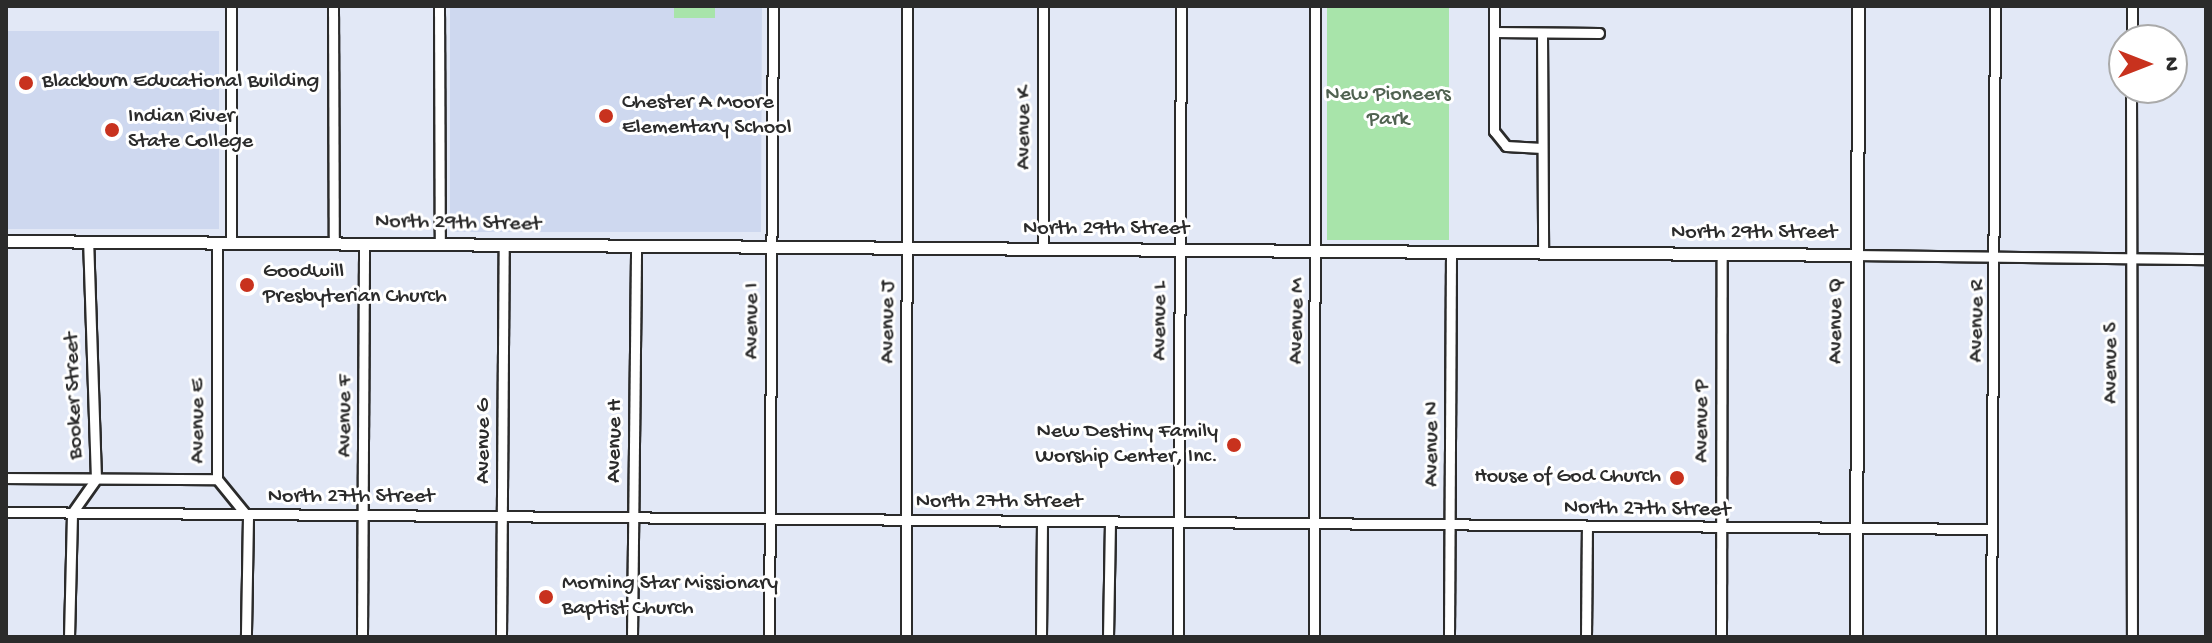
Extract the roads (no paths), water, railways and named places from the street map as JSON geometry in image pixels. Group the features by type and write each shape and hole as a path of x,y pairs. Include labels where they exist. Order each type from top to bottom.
{"street":[{"path":"231,6 231,242"},
{"path":"333,6 334,242"},
{"path":"439,6 440,244"},
{"name":"Avenue I","path":"769,637 773,6"},
{"name":"Avenue J","path":"906,637 907,6"},
{"name":"Avenue K","path":"1043,6 1043,249"},
{"name":"Avenue L","path":"1178,637 1181,6"},
{"name":"Avenue M","path":"1314,637 1315,6"},
{"path":"1494,6 1494,131 1506,146 1542,148"},
{"name":"Avenue Q","path":"1856,637 1858,6"},
{"name":"Avenue R","path":"1991,637 1997,256 1995,6"},
{"path":"1494,32 1599,33"},
{"path":"1542,33 1543,253"},
{"name":"Avenue S","path":"2131,104 2132,637"},
{"name":"North 29th Street","path":"6,241 2206,259"},
{"name":"Booker Street","path":"72,513 96,479 88,241"},
{"name":"Avenue E","path":"217,242 217,479 248,517"},
{"name":"Avenue F","path":"362,637 364,243"},
{"name":"Avenue G","path":"501,637 504,245"},
{"name":"Avenue H","path":"632,637 636,246"},
{"name":"Avenue N","path":"1449,637 1451,252"},
{"name":"Avenue P","path":"1721,637 1722,254"},
{"path":"6,478 217,479"},
{"name":"North 27th Street","path":"6,512 248,517 1450,525 1720,530 1991,529"},
{"path":"69,637 72,513"},
{"path":"246,637 248,517"},
{"path":"1041,637 1042,522"},
{"path":"1108,637 1110,522"},
{"path":"1586,637 1587,527"}],"place":[{"name":"Blackburn Educational Building","path":"26,83"},
{"name":"Chester A Moore Elementary School","path":"606,116"},
{"name":"Indian River State College","path":"112,130"},
{"name":"Goodwill Presbyterian Church","path":"247,285"},
{"name":"New Destiny Family Worship Center, Inc.","path":"1234,445"},
{"name":"House of God Church","path":"1677,478"},
{"name":"Morning Star Missionary Baptist Church","path":"546,597"}],"park label":[{"name":"New Pioneers Park","path":"1388,108"}]}
